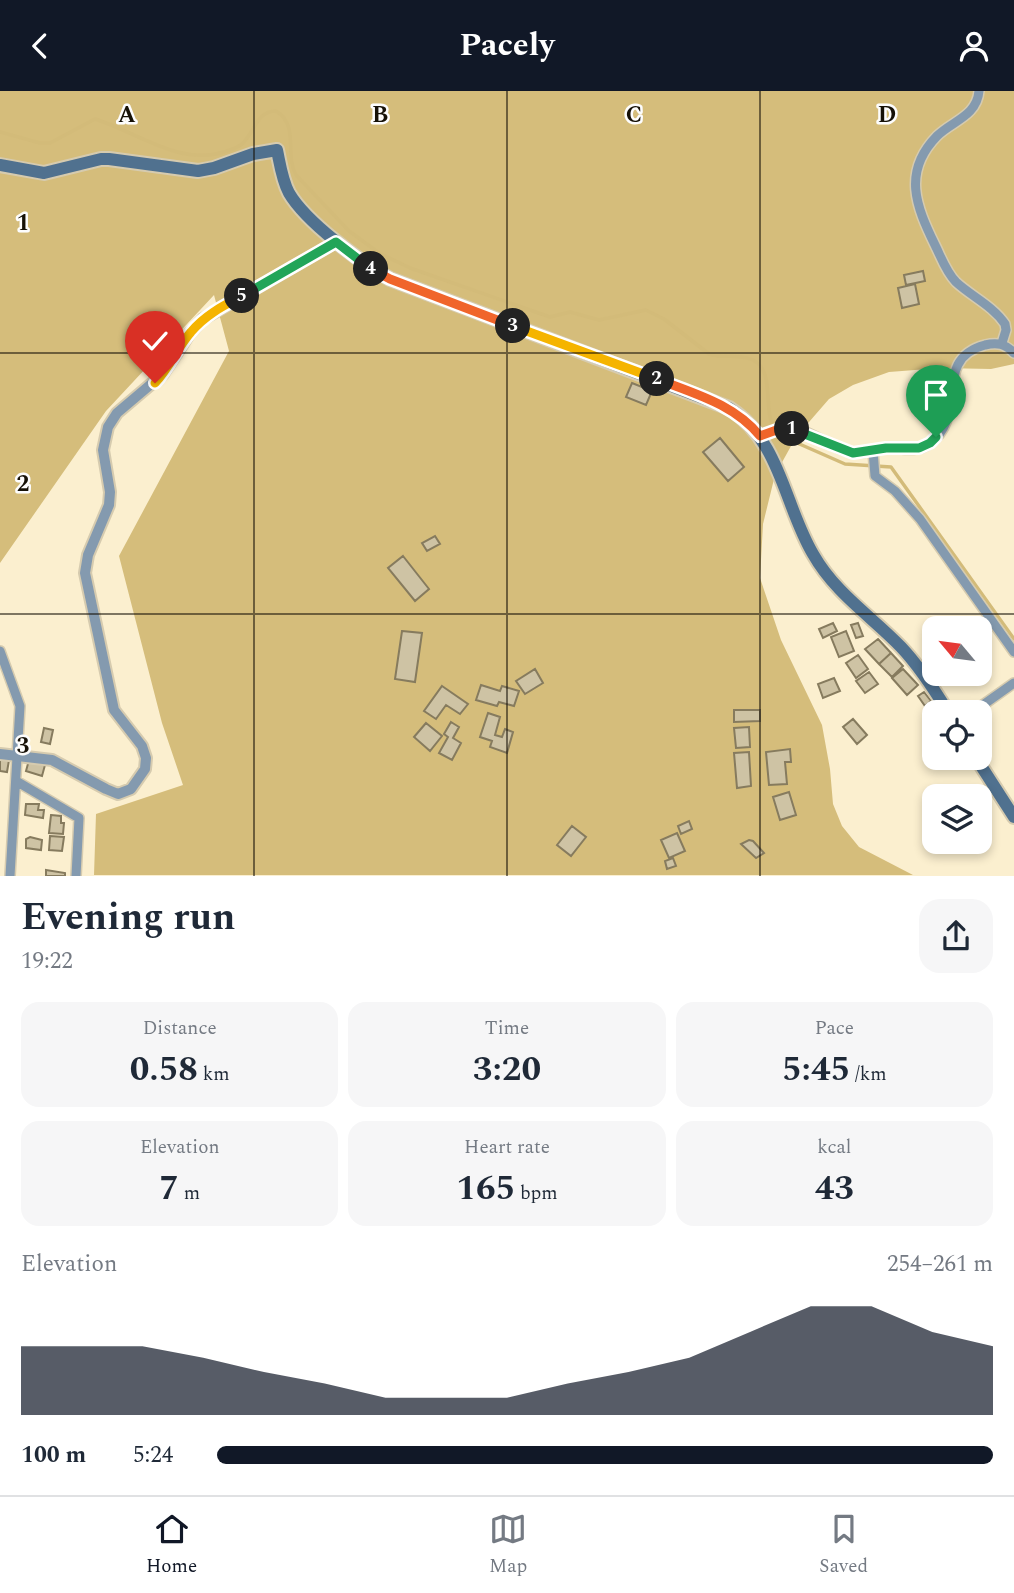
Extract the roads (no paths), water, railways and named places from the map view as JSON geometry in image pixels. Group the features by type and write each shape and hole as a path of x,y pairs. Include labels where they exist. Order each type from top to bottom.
{"main road":[{"path":"0,165 44,173 109,159 198,171 214,168 253,153 277,150 281,173 289,193 318,226 371,269 390,279 717,403 743,417 763,435 813,555 848,599 912,659 941,700"},
{"path":"984,770 1014,817"}],"street":[{"path":"979,91 969,114 939,134 917,167 916,198 920,214 948,273 1005,324 1002,343"},
{"path":"0,754 52,760 118,793 131,789 142,775 146,758 142,746 114,710 85,579 88,555 109,505 110,492 103,450 105,434 117,413 163,374 190,333 204,319 336,242"},
{"path":"763,435 782,428 794,429 853,453 874,454 886,448 913,449 930,443 941,430 950,411 952,379 960,359 979,347 1002,343 1014,353"},
{"path":"874,454 874,471 878,479 895,491 920,519 1011,641 1014,652"},
{"path":"0,651 20,706 10,876"},
{"path":"990,700 1014,683"},
{"path":"16,781 79,818 76,876"}],"waterway":[{"path":"0,132 40,143 50,143 95,119 158,146 190,155 207,155 239,146 260,118 276,111 288,124 291,158 296,175 349,231 379,253 410,268 550,317 570,312 599,320 646,310 664,319 709,354 753,360 765,374 770,417 779,435 845,464 891,467 1014,639"}]}
